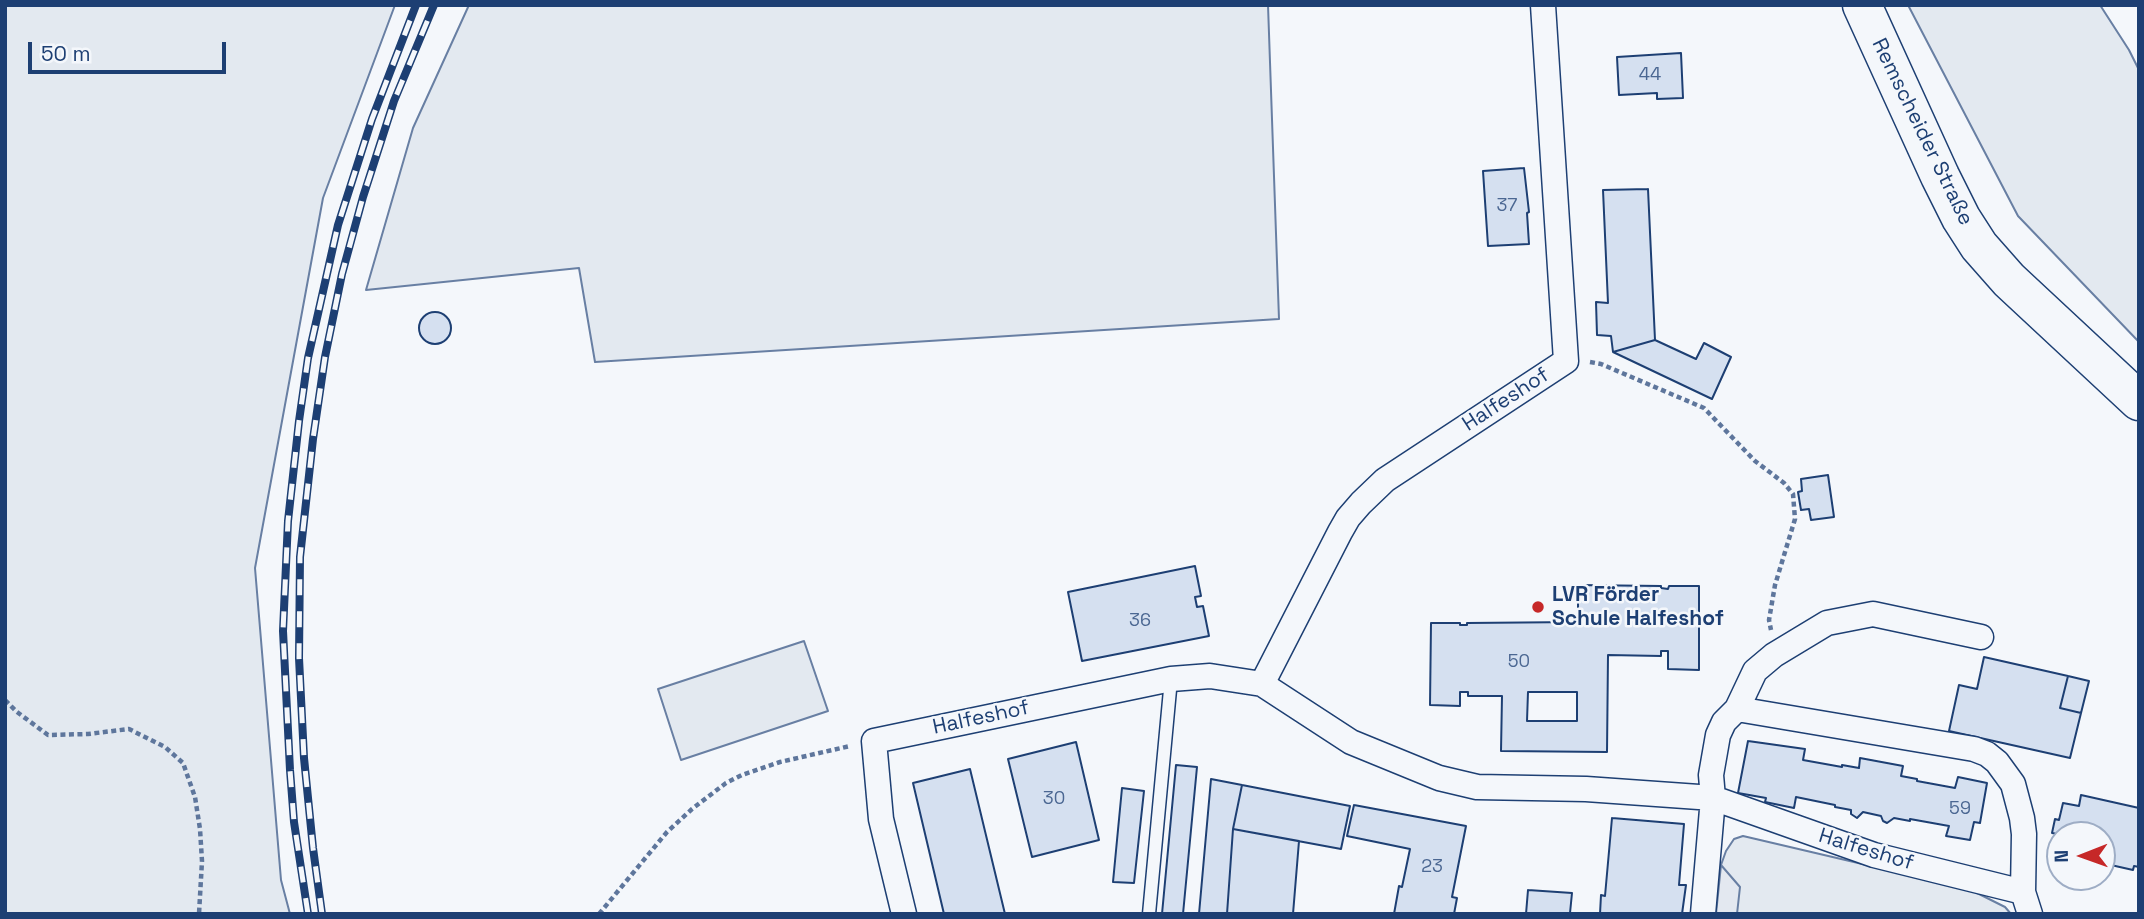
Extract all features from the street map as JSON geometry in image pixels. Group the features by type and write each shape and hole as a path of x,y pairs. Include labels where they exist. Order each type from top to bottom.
{"main road":[{"name":"Remscheider Straße","path":"1862,5 1940,176 1979,246 2016,287 2139,401"}],"street":[{"name":"Halfeshof","path":"1262,684 1339,532 1361,503 1385,480 1566,361 1543,5"},
{"path":"1703,914 1713,798 1711,775 1718,735 1724,722 1737,709 1755,671 1827,623 1873,614 1980,637"},
{"name":"Halfeshof","path":"874,741 1171,678 1210,676 1262,684 1351,742 1439,778 1477,788 1586,789 1713,798 1874,855 2027,903 2024,834 2017,798 2007,774 1987,754 1974,749 1737,709"},
{"path":"874,741 881,819 904,914"}],"lane":[{"path":"1149,914 1171,678"}],"path":[{"path":"1566,361 1601,364 1704,408 1755,461 1784,483 1793,494 1795,519 1775,585 1769,620 1774,656"},
{"path":"5,700 48,735 129,729 165,747 183,763 195,797 200,829 202,861 199,914"},
{"path":"599,914 667,832 726,783 780,762 874,741"}],"shaded area":[{"path":"5,5 395,5 323,198 255,568 281,880 290,914 5,914"},
{"path":"469,5 1268,5 1279,319 595,362 579,268 366,290 413,128"},
{"path":"1908,5 2100,5 2139,70 2139,342 2018,216"},
{"path":"804,641 828,711 681,760 658,689"},
{"path":"1743,836 1969,889 2005,907 2011,914 1716,914 1721,865 1734,839"},
{"path":"1721,865 1740,887 1737,914 1716,914"}],"building":[{"path":"1681,53 1683,98 1657,99 1657,93 1619,95 1617,57"},
{"path":"1524,168 1529,212 1529,244 1488,246 1483,171"},
{"path":"1648,189 1655,340 1613,352 1611,336 1597,335 1596,302 1608,303 1603,190"},
{"path":"435,312 446,317 451,328 446,339 435,344 424,339 419,328 424,317"},
{"path":"1655,340 1696,359 1704,343 1731,357 1712,399 1613,352"},
{"path":"1828,475 1834,517 1811,520 1809,509 1801,510 1798,492 1802,491 1801,479"},
{"path":"1195,566 1201,596 1195,597 1197,607 1203,606 1209,636 1082,661 1068,592"},
{"path":"1578,585 1661,586 1668,589 1669,586 1699,586 1699,670 1668,669 1668,651 1661,651 1661,656 1608,655 1607,752 1501,751 1502,696 1468,696 1468,692 1460,692 1460,706 1430,705 1431,623 1467,625 1578,622","holes":["1528,692 1577,692 1577,721 1527,721"]},
{"path":"1984,657 2068,676 2060,708 2081,713 2070,758 1949,731 1959,685 1977,689"},
{"path":"2068,676 2089,681 2081,713 2060,708"},
{"path":"1748,741 1805,749 1803,760 1842,767 1859,768 1860,758 1903,766 1901,776 1955,788 1958,777 1987,783 1980,823 1974,822 1970,840 1946,836 1949,826 1894,818 1887,823 1881,816 1863,812 1857,818 1851,814 1851,810 1796,797 1794,808 1765,802 1766,798 1738,793"},
{"path":"1076,742 1099,840 1032,857 1008,759"},
{"path":"1176,765 1197,767 1183,914 1162,914"},
{"path":"970,769 1005,914 944,914 913,783"},
{"path":"1211,779 1242,785 1233,829 1227,914 1199,914"},
{"path":"1242,785 1350,806 1341,849 1233,829"},
{"path":"1122,788 1144,791 1134,883 1113,882"},
{"path":"2081,795 2139,808 2139,867 2134,866 2133,870 2116,866 2116,821 2055,821 2059,820 2063,803 2079,806"},
{"path":"1354,805 1466,826 1452,897 1457,898 1454,914 1394,914 1410,849 1347,836"},
{"path":"1612,818 1684,824 1679,885 1686,885 1682,914 1600,914 1601,895 1605,896"},
{"path":"1233,829 1299,841 1293,914 1227,914"},
{"path":"1528,890 1572,893 1570,913 1582,914 1526,914"}],"railway":[{"path":"308,914 294,822 283,631 288,521 299,421 308,358 338,225 372,119 416,5"},
{"path":"322,914 304,758 299,658 300,557 313,439 325,357 342,274 363,197 394,101 434,5"}],"place":[{"name":"LVR Förder Schule Halfeshof","path":"1538,607"}]}
